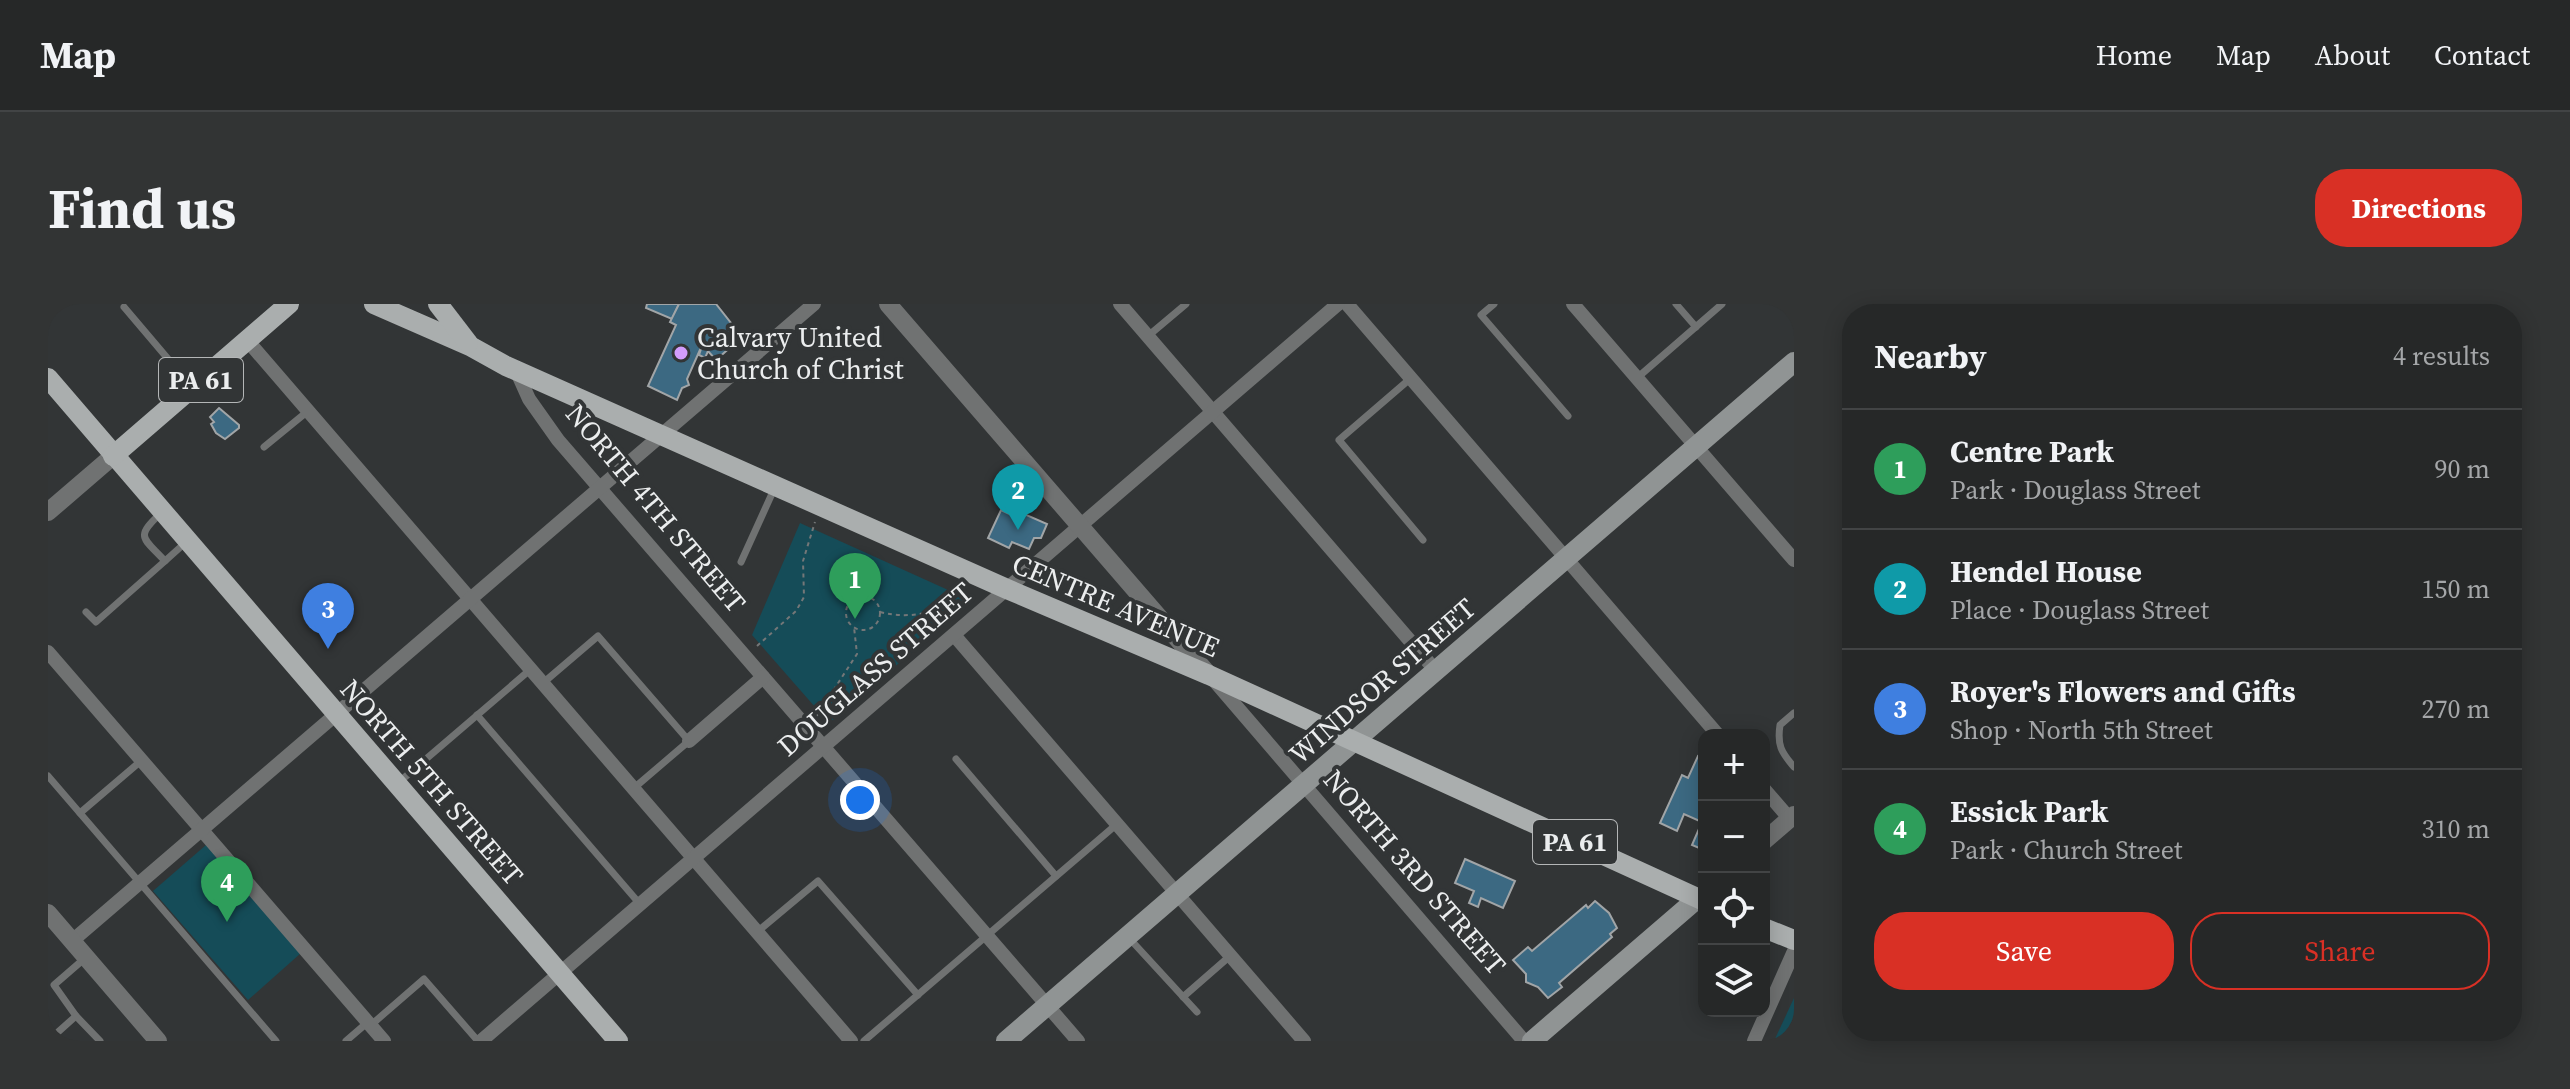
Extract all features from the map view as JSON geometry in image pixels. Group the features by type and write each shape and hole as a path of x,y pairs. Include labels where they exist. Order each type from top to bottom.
{"main road":[{"name":"PA 61","path":"113,456 289,304"},
{"name":"CENTRE AVENUE","path":"374,304 1698,895"},
{"name":"PA 61","path":"438,304 470,346"},
{"name":"WINDSOR STREET","path":"1006,1041 1794,362"},
{"name":"NORTH 5TH STREET","path":"48,378 618,1041"},
{"path":"1532,1041 1698,900"},
{"path":"1770,930 1794,940"}],"street":[{"path":"72,941 814,304"},
{"name":"NORTH 3RD STREET","path":"888,304 1524,1041"},
{"path":"1120,304 1436,671"},
{"name":"DOUGLASS STREET","path":"479,1041 1338,304"},
{"path":"1347,304 1713,729"},
{"path":"1573,304 1794,560"},
{"path":"247,340 851,1041"},
{"name":"NORTH 4TH STREET","path":"516,370 529,399 558,440 1078,1041"},
{"path":"48,512 113,456"},
{"path":"954,635 1304,1041"},
{"path":"48,652 384,1041"},
{"path":"689,741 763,677"},
{"path":"1770,795 1792,817 1770,836"},
{"path":"48,913 158,1041"},
{"path":"1754,1041 1794,951"}],"lane":[{"path":"1148,336 1186,304"},
{"path":"1494,304 1481,315 1568,416"},
{"path":"1676,304 1696,327"},
{"path":"1637,378 1722,304"},
{"path":"124,307 192,387"},
{"path":"1411,378 1339,440 1423,540"},
{"path":"264,447 308,411"},
{"path":"741,562 776,485"},
{"path":"162,512 145,527 143,533 165,561"},
{"path":"86,612 96,622 187,541"},
{"path":"543,683 598,636 689,741 634,788"},
{"path":"397,784 531,669"},
{"path":"1794,713 1780,725 1778,742 1780,751 1794,767"},
{"path":"477,715 641,905"},
{"path":"956,759 1056,876"},
{"path":"80,813 142,760"},
{"path":"48,776 276,1041"},
{"path":"864,1041 1117,824"},
{"path":"757,932 818,881 918,995"},
{"path":"1127,937 1197,1012"},
{"path":"1183,997 1230,956"},
{"path":"86,957 51,986 100,1041"},
{"path":"346,1041 424,979 479,1041"},
{"path":"48,1041 76,1016"}],"path":[{"path":"745,656 796,611 804,597 803,561 821,505"},
{"path":"880,612 900,617 925,614 980,597"},
{"path":"809,729 857,654 854,627 846,612 855,598 871,598 878,604 879,620 872,628 862,630 854,627"}],"shaded area":[{"path":"800,523 968,599 969,603 829,723 752,635"},
{"path":"206,845 301,953 248,1000 153,891"},
{"path":"1794,998 1794,1041 1774,1041"}],"building":[{"path":"647,304 679,304 672,319 646,308"},
{"name":"Calvary United Church of Christ","path":"679,304 716,304 742,337 716,360 708,351 705,358 699,355 703,343 687,379 689,385 682,388 677,400 648,386 676,325 670,322"},
{"path":"219,408 239,425 225,439 216,433 211,424 214,422 210,417"},
{"path":"1001,510 1020,519 1022,513 1047,524 1041,538 1034,538 1029,549 1012,542 1009,548 988,538"},
{"path":"1698,756 1698,820 1684,814 1677,831 1660,823 1682,775 1688,778"},
{"path":"1698,831 1698,848 1692,845"},
{"path":"1465,859 1515,881 1503,908 1481,898 1478,907 1469,903 1474,891 1455,883"},
{"path":"1595,901 1609,913 1617,928 1610,934 1612,937 1559,983 1562,987 1548,998 1538,987 1526,982 1526,974 1513,960 1528,947 1532,951 1586,905 1588,908"}],"place":[{"name":"Calvary United Church of Christ","path":"681,353"},
{"name":"Hendel House","path":"1018,530"},
{"name":"Centre Park","path":"855,619"},
{"name":"Royer's Flowers and Gifts","path":"328,649"},
{"name":"Essick Park","path":"227,922"}]}
